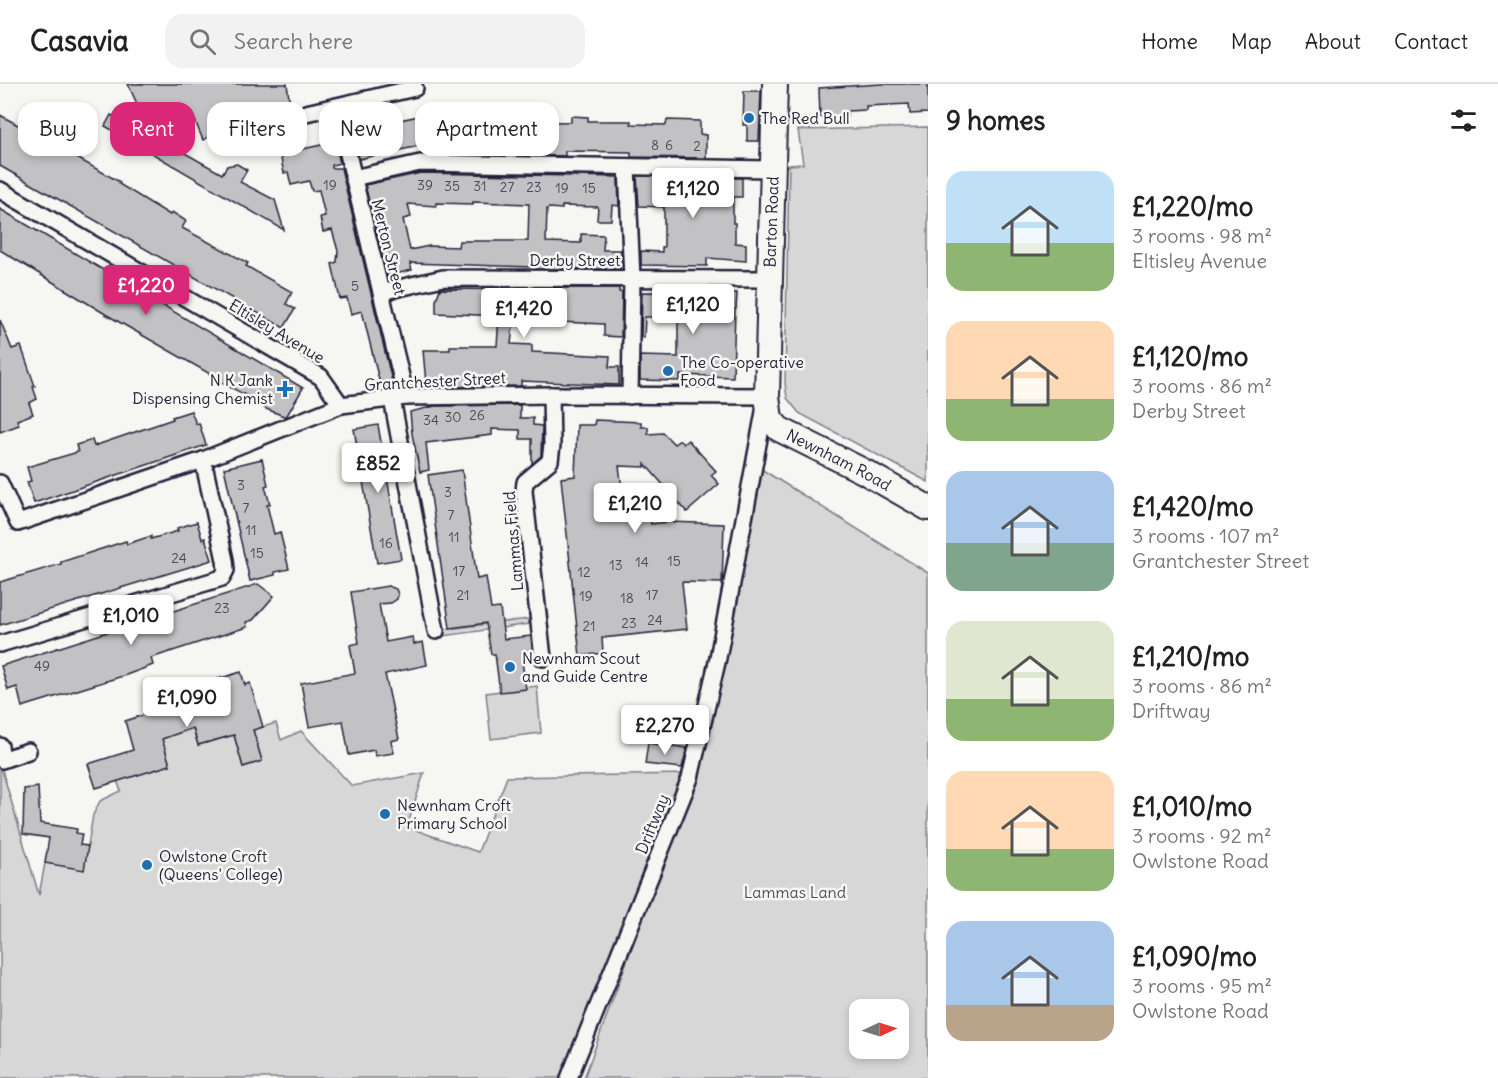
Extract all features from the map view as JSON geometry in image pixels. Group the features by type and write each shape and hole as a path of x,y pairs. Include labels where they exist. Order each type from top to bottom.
{"main road":[{"name":"Barton Road","path":"767,396 775,84"},
{"name":"Newnham Road","path":"767,396 770,419 779,429 865,471 928,508"}],"street":[{"path":"356,102 415,88"},
{"name":"Merton Street","path":"348,156 381,292 436,631"},
{"path":"353,178 420,162 773,169"},
{"path":"627,167 632,278 630,396"},
{"name":"Eltisley Avenue","path":"0,190 321,377 340,405"},
{"name":"Derby Street","path":"381,292 443,278 770,279"},
{"name":"Grantchester Street","path":"0,483 18,524 203,460 340,405 399,398 551,395 767,396"},
{"name":"Lammas Field","path":"543,658 524,491 525,482 550,461 551,395"},
{"name":"Driftway","path":"569,1078 690,778 718,658 767,396"},
{"path":"0,644 222,578 226,570 225,560 203,460"},
{"path":"0,746 2,760 28,752"}],"green space":[{"path":"928,127 928,482 799,413 787,398 785,383 789,165 803,164 798,130"},
{"name":"Lammas Land","path":"761,469 928,573 928,1078 584,1078 699,765"},
{"path":"528,619 529,624 443,636 440,630"},
{"path":"537,686 541,733 491,739 486,693"},
{"path":"189,715 198,745 234,735 243,767 262,761 253,730 276,723 281,740 301,731 352,786 424,773 407,827 478,852 507,777 687,774 561,1078 0,1078 0,763 39,895 45,863 84,869 93,815 100,801 121,791 117,781 170,765 161,737"}],"building":[{"path":"128,84 287,84 290,102 207,102 207,138 203,140 195,121 195,102 136,102"},
{"path":"928,84 928,113 910,114 909,104 866,106 866,110 847,111 847,116 820,117 819,88"},
{"name":"The Red Bull","path":"744,91 761,91 759,141 747,141 747,125 743,125"},
{"path":"0,115 18,125 18,156 73,156 120,182 119,184 170,215 172,212 186,221 182,228 248,263 246,266 292,292 286,304 295,309 284,328 0,166"},
{"path":"571,116 588,117 588,121 631,121 631,124 666,125 667,120 700,121 700,134 706,135 706,158 631,157 631,152 565,151 565,156 559,156 559,122 571,122"},
{"path":"110,117 110,129 105,126"},
{"path":"415,117 415,147 403,149 403,119"},
{"path":"319,145 319,156 338,156 340,163 332,165 332,168 341,168 392,381 380,384 362,311 351,314 347,298 340,299 332,264 337,262 338,251 332,230 323,232 320,217 325,216 319,190 312,191 309,181 291,185 288,172 284,173 280,156 307,156 307,148"},
{"path":"157,156 190,156 222,174 227,166 237,164 247,170 240,182 275,200 284,230"},
{"path":"421,173 618,177 619,206 612,205 611,220 597,220 598,207 549,208 547,209 546,242 581,243 581,234 604,235 603,250 621,250 622,264 620,264 620,269 534,269 534,267 410,263 412,270 387,276 365,185","holes":["473,202 529,204 528,241 459,241 458,247 429,246 410,250 403,219 411,217 408,204 436,206 436,203 473,204"]},
{"path":"637,176 742,178 742,197 733,197 733,223 735,223 735,243 746,244 746,261 707,258 707,266 641,265 641,251 662,252 662,247 664,247 664,207 639,206"},
{"path":"0,209 303,388 286,417 264,408 265,405 218,381 219,379 0,250"},
{"path":"533,288 619,288 619,292 622,292 621,337 604,336 604,324 559,322 560,309 533,308 533,317 514,317 511,344 532,345 532,352 610,356 609,367 619,367 619,385 521,381 521,386 433,387 433,383 426,384 423,350 450,350 450,346 497,346 499,316 436,313 436,300 440,289 533,290"},
{"path":"642,292 737,293 733,377 680,375 680,381 640,380 640,356 678,357 678,317 645,317 644,338 641,337"},
{"path":"0,320 12,349 21,346 35,386 33,387 37,399 29,403 33,414 17,420 19,425 0,432"},
{"path":"520,405 520,418 533,418 533,425 542,426 541,456 532,464 532,439 520,439 520,430 492,429 492,435 426,443 429,470 420,472 410,412 435,406"},
{"path":"191,411 196,424 199,423 206,445 34,503 27,482 31,481 27,467 78,452 76,445 92,440 94,446"},
{"path":"595,420 641,422 641,427 648,427 648,434 663,433 674,444 680,440 683,444 688,440 716,471 711,475 719,484 687,512 645,464 645,467 619,466 623,496 648,493 651,524 669,522 724,524 722,583 682,582 687,629 602,638 603,653 580,656 561,478 575,476 577,425 594,425"},
{"path":"378,425 401,559 377,563 354,429"},
{"path":"262,459 268,485 265,486 270,504 267,505 274,534 280,532 289,569 250,581 224,468"},
{"path":"462,470 477,579 486,577 491,609 500,608 504,639 531,636 533,659 522,661 526,689 500,692 495,654 491,654 486,623 450,628 428,475"},
{"path":"197,522 212,560 0,625 0,582 126,541 127,544 151,536 151,539 178,531 177,528"},
{"path":"258,584 274,596 253,620 246,622 247,627 151,658 153,665 126,675 22,707 17,687 8,690 1,666"},
{"path":"388,586 396,589 398,594 397,599 391,603 379,604 386,642 413,637 414,644 423,642 427,665 385,674 399,739 391,741 394,753 375,756 374,750 349,755 343,721 309,727 301,683 355,673 350,645 359,643 351,592"},
{"path":"241,672 245,685 250,683 263,727 253,730 262,761 243,767 234,735 198,745 193,728 162,739 170,765 96,788 88,764 133,750 125,721 156,711 155,707 167,703 165,694 183,689 184,693 220,683 218,679"},
{"path":"648,743 687,748 682,768 645,764"},
{"path":"38,787 40,823 77,829 76,833 82,834 80,845 88,846 84,870 45,863 49,838 23,834 24,789"}],"place":[{"name":"The Red Bull","path":"749,118"},
{"name":"The Co-operative Food","path":"668,371"},
{"name":"N K Jank Dispensing Chemist","path":"285,389"},
{"name":"Newnham Scout and Guide Centre","path":"510,667"},
{"name":"Newnham Croft Primary School","path":"385,814"},
{"name":"Owlstone Croft (Queens' College)","path":"147,865"}]}
